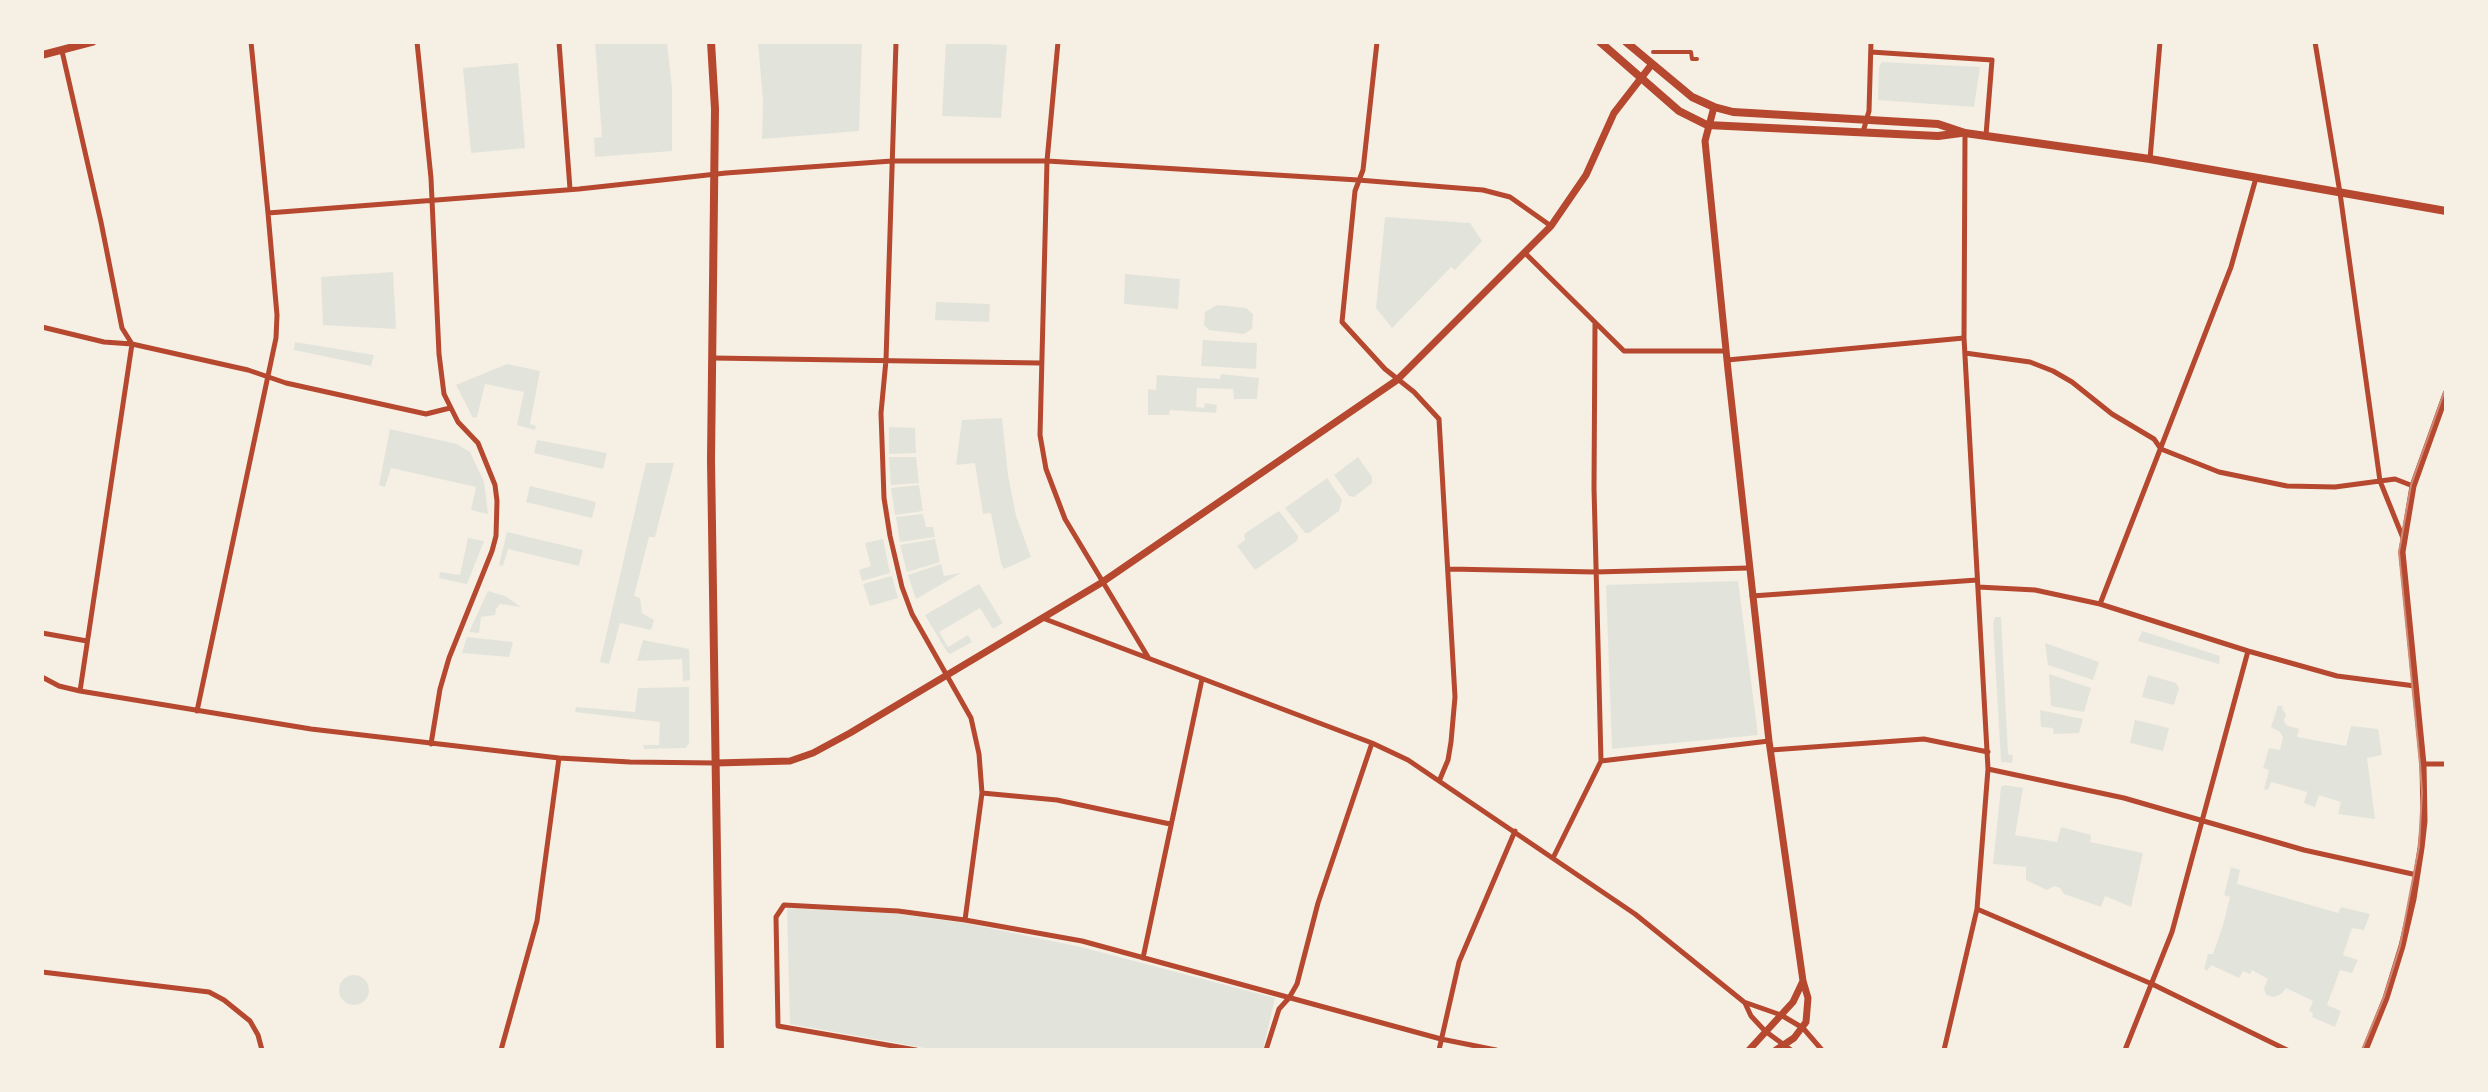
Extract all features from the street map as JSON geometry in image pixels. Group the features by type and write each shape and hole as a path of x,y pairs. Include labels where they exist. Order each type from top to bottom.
{"main road":[{"path":"42,55 60,46 92,42"},
{"path":"711,42 715,174 712,358 720,1050"},
{"path":"1600,42 1679,111 1707,125 1938,136 1965,133 1986,135 2150,159 2446,211"},
{"path":"1626,42 1687,94 1714,107 1743,113 1938,124 1965,133"}],"street":[{"path":"197,711 276,338 277,315 251,42"},
{"path":"417,42 432,200 439,354 444,394 458,422 478,443 487,464 495,485 497,518 492,551 455,640 437,705 431,744"},
{"path":"559,42 570,189"},
{"path":"896,42 881,438 884,498 902,587 912,614 971,718 979,754 982,793 965,920"},
{"path":"1058,42 1047,161 1040,435 1046,469 1065,519 1148,659"},
{"path":"1377,42 1363,170 1355,191 1342,322 1439,419 1449,569 1454,718 1448,760 1440,780"},
{"path":"1862,133 1866,119 1871,42"},
{"path":"2150,159 2160,42"},
{"path":"2315,42 2340,193 2380,481 2403,538"},
{"path":"60,46 122,328 132,344 80,691"},
{"path":"1653,52 1691,52 1692,59 1697,59"},
{"path":"1871,52 1992,60 1986,135"},
{"path":"42,677 59,686 80,691 197,711 431,744 559,758 716,763 790,761 813,753 1045,619 1397,380 1551,226 1586,175 1614,113 1652,64"},
{"path":"1714,107 1705,141 1749,568 1770,746 1809,1013 1803,1028 1783,1048 1751,1016 1744,1002"},
{"path":"1944,1050 1977,909 1988,769 1964,338 1965,133"},
{"path":"268,213 892,161 1047,161 1483,190 1510,197 1551,226"},
{"path":"2100,604 2231,267 2256,178"},
{"path":"1525,253 1624,351 1727,356 1964,338"},
{"path":"1553,858 1601,761 1595,572 1595,324"},
{"path":"42,327 104,342 132,344 426,414 450,408"},
{"path":"1965,353 2030,362 2053,371 2112,414 2154,439 2161,449 2219,472 2287,486 2316,488 2395,479 2413,486"},
{"path":"712,358 1040,363"},
{"path":"2365,1050 2395,971 2418,875 2424,821 2423,764 2402,567 2403,538 2413,486 2446,394"},
{"path":"1449,569 1595,572 1749,568"},
{"path":"1752,596 1977,580"},
{"path":"1978,587 2035,590 2100,604 2337,676 2415,686"},
{"path":"1045,619 1372,743 1440,780 1648,924 1744,1002 1781,1015 1803,1028 1822,1050"},
{"path":"42,633 87,641"},
{"path":"2125,1050 2172,932 2248,651"},
{"path":"1143,958 1202,679"},
{"path":"1601,761 1770,746 1924,739 1988,752"},
{"path":"1266,1050 1279,1009 1297,984 1326,876 1372,743"},
{"path":"501,1050 535,929 559,758"},
{"path":"2423,764 2446,764"},
{"path":"1988,769 2110,794 2304,850 2418,875"},
{"path":"982,793 1057,800 1170,824"},
{"path":"1439,1050 1459,962 1515,831"},
{"path":"916,1050 778,1026 776,917 787,905 898,911 1082,941 1441,1039 1496,1050"},
{"path":"1977,909 2152,984 2287,1050"},
{"path":"42,972 209,992 250,1021 262,1050"},
{"path":"1749,1050 1793,1002 1803,981"}],"shaded area":[{"path":"595,42 667,42 672,88 672,151 595,157 594,138 602,137"},
{"path":"758,42 862,42 859,131 762,139 763,101"},
{"path":"946,42 1007,45 1001,118 942,116"},
{"path":"1882,62 1980,67 1974,107 1878,100 1879,67"},
{"path":"518,63 525,148 471,153 463,68"},
{"path":"1385,217 1470,223 1482,241 1455,270 1451,267 1392,328 1376,308"},
{"path":"393,272 396,329 323,325 321,277"},
{"path":"1125,274 1180,279 1178,309 1124,304"},
{"path":"936,302 990,304 989,322 935,320"},
{"path":"1217,305 1246,308 1253,314 1252,329 1244,334 1209,330 1204,325 1205,312"},
{"path":"1203,340 1257,343 1256,369 1201,366"},
{"path":"295,342 374,355 371,366 294,350"},
{"path":"507,364 540,371 530,424 536,426 535,430 517,425 524,392 485,384 477,417 473,418 456,385"},
{"path":"1221,374 1259,378 1257,399 1234,399 1233,389 1197,388 1196,407 1204,408 1205,403 1217,405 1216,413 1170,410 1169,415 1148,415 1148,389 1156,390 1157,375 1220,379"},
{"path":"1002,418 1016,516 1031,557 1004,569 991,513 983,514 975,463 956,465 962,420"},
{"path":"889,427 915,428 916,453 889,454"},
{"path":"390,429 457,444 470,452 484,482 488,514 471,510 476,487 391,468 385,487 379,485"},
{"path":"537,440 607,453 603,469 534,453"},
{"path":"889,457 916,457 919,483 891,485"},
{"path":"1358,457 1372,477 1372,483 1354,497 1349,496 1334,475"},
{"path":"646,463 674,463 655,537 649,537 634,596 640,598 642,613 654,620 651,630 620,623 609,664 600,662"},
{"path":"1327,478 1342,500 1339,511 1305,533 1285,508"},
{"path":"919,485 923,511 895,515 891,488"},
{"path":"530,486 596,502 592,518 526,502"},
{"path":"1279,511 1298,536 1297,541 1255,570 1237,546 1245,540 1244,534"},
{"path":"923,514 926,527 933,527 935,537 900,542 896,517"},
{"path":"507,532 583,550 579,566 508,549 503,566 499,565"},
{"path":"468,538 484,541 467,584 439,578 440,572 460,575"},
{"path":"883,539 890,573 862,581 859,570 871,566 865,543"},
{"path":"935,539 940,562 907,572 900,545"},
{"path":"941,564 944,576 961,573 916,599 908,575"},
{"path":"892,576 898,598 870,606 863,584"},
{"path":"1738,581 1758,735 1612,749 1606,585"},
{"path":"979,584 1003,623 993,629 980,608 939,632 948,647 968,635 972,642 950,654 925,615"},
{"path":"488,591 505,596 521,607 500,604 495,615 481,617 479,633 469,632"},
{"path":"1995,617 2001,617 2008,754 2013,755 2012,763 2001,762"},
{"path":"2142,631 2220,656 2219,664 2138,641"},
{"path":"467,637 513,642 509,657 462,653"},
{"path":"643,640 689,649 690,680 683,681 682,659 637,661"},
{"path":"2045,643 2099,662 2093,680 2048,665"},
{"path":"2049,674 2091,688 2084,712 2051,706"},
{"path":"2148,675 2176,683 2179,688 2174,705 2142,697"},
{"path":"689,687 689,743 686,748 644,749 643,745 659,745 660,722 575,712 576,707 635,712 638,688"},
{"path":"2278,706 2283,706 2286,725 2299,729 2297,737 2346,746 2351,726 2378,729 2382,755 2367,758 2375,819 2338,814 2341,802 2319,795 2315,807 2304,803 2307,792 2271,782 2268,790 2264,789 2269,770 2263,768 2269,748 2280,750 2283,737 2271,727"},
{"path":"2040,710 2083,719 2079,733 2054,734 2053,728 2041,727"},
{"path":"2135,720 2169,728 2163,751 2130,743"},
{"path":"2001,787 2023,788 2015,835 2057,842 2061,827 2091,835 2090,842 2143,853 2131,907 2105,896 2101,907 2064,894 2060,888 2054,886 2047,890 2026,880 2026,867 1993,864"},
{"path":"2231,867 2240,870 2237,884 2338,913 2341,907 2370,914 2364,930 2352,928 2343,955 2358,960 2352,973 2340,970 2327,1005 2341,1011 2335,1027 2312,1017 2313,1013 2309,1011 2313,1001 2286,988 2274,997 2266,995 2264,988 2268,979 2252,970 2250,974 2243,971 2239,978 2211,965 2207,971 2204,969 2223,925 2230,897 2224,895"},
{"path":"787,908 891,913 965,923 1081,947 1275,998 1263,1050 936,1050 790,1024"},
{"path":"354,975 365,979 369,990 365,1001 354,1005 343,1001 339,990 343,979"}],"tram line":[{"path":"2362,1050 2384,997 2400,946 2419,847 2422,792 2399,552 2411,485 2446,387"}]}
